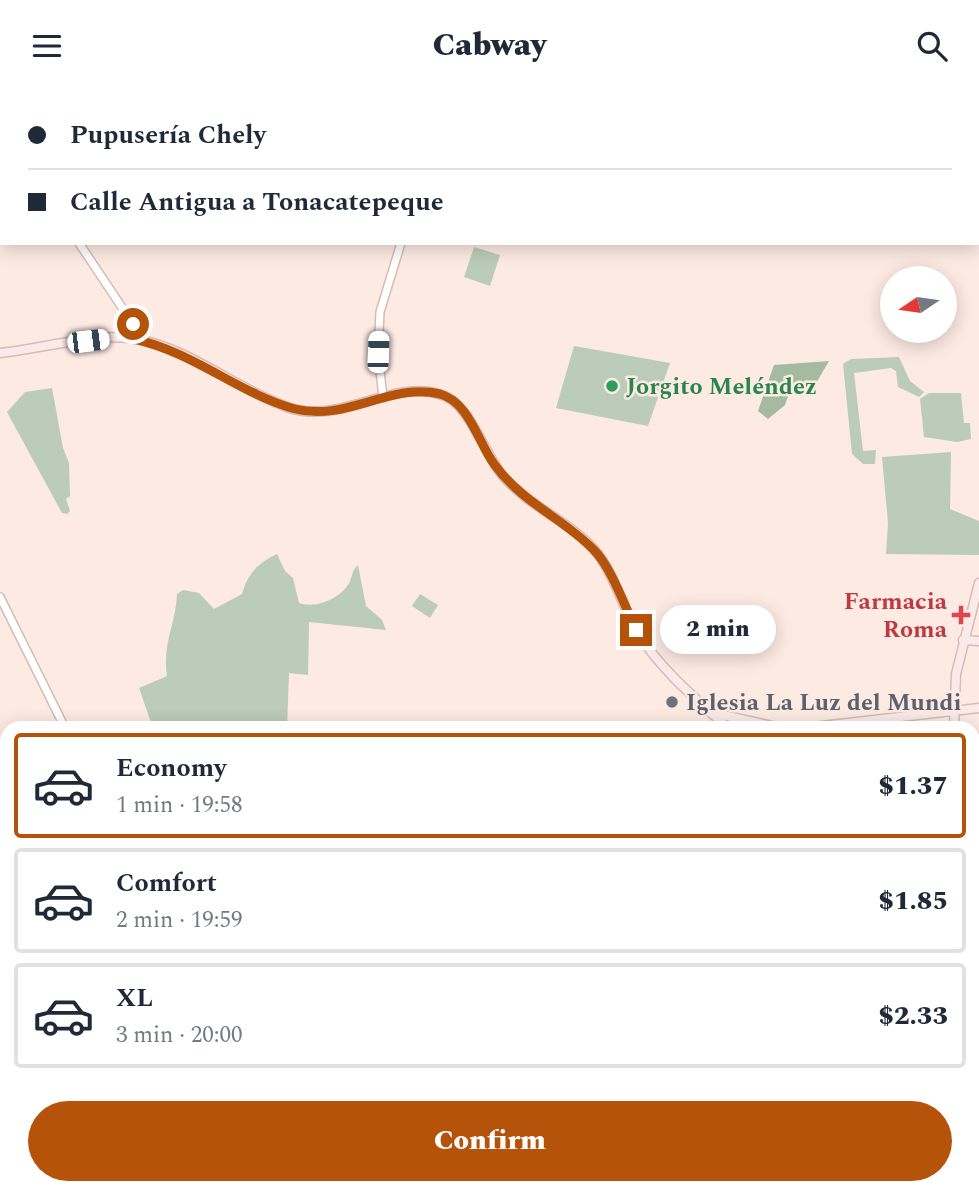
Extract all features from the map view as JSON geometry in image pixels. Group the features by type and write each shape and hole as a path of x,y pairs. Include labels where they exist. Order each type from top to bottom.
{"main road":[{"path":"0,353 103,339 134,339 182,354 297,409 338,412 383,398 433,393 452,399 460,406 493,462 513,487 596,552 646,645 680,684 722,721"},
{"path":"954,721 956,674 979,583"},
{"path":"963,640 979,641"},
{"path":"870,721 979,708"},
{"path":"711,712 752,721"},
{"path":"735,721 739,718"}],"street":[{"path":"80,245 133,324 134,339"},
{"path":"383,398 378,352 380,312 400,245"},
{"path":"0,597 62,721"}],"green space":[{"path":"474,247 500,255 490,286 464,277"},
{"name":"Jorgito Meléndez","path":"574,346 670,363 648,426 556,408"},
{"path":"899,357 910,381 924,392 919,397 898,387 896,371 891,368 854,373 863,451 876,450 875,464 863,464 852,454 843,364 851,359"},
{"path":"829,361 815,385 789,393 785,405 768,419 758,411 774,365"},
{"path":"52,388 63,448 69,463 70,496 66,499 70,511 67,514 62,513 7,412 25,392"},
{"path":"929,393 961,393 964,423 970,423 971,439 957,442 924,437 920,399"},
{"path":"951,452 950,509 979,521 979,555 886,554 888,523 882,457"},
{"path":"277,554 285,571 293,578 299,603 306,604 321,603 335,597 346,587 358,565 366,606 382,620 386,630 309,622 308,675 289,673 287,721 151,721 139,688 167,676 166,653 177,594 183,590 199,593 214,609 242,594 247,580 264,561"},
{"path":"420,594 438,605 430,618 412,606"}],"place":[{"name":"Jorgito Meléndez","path":"612,386"},
{"name":"Farmacia Roma","path":"961,615"},
{"name":"Iglesia La Luz del Mundi","path":"672,702"}],"route":[{"path":"133,324 134,339 182,354 281,404 297,409 317,413 338,412 400,394 441,394 452,399 460,406 493,462 513,487 596,552 636,630"}]}
